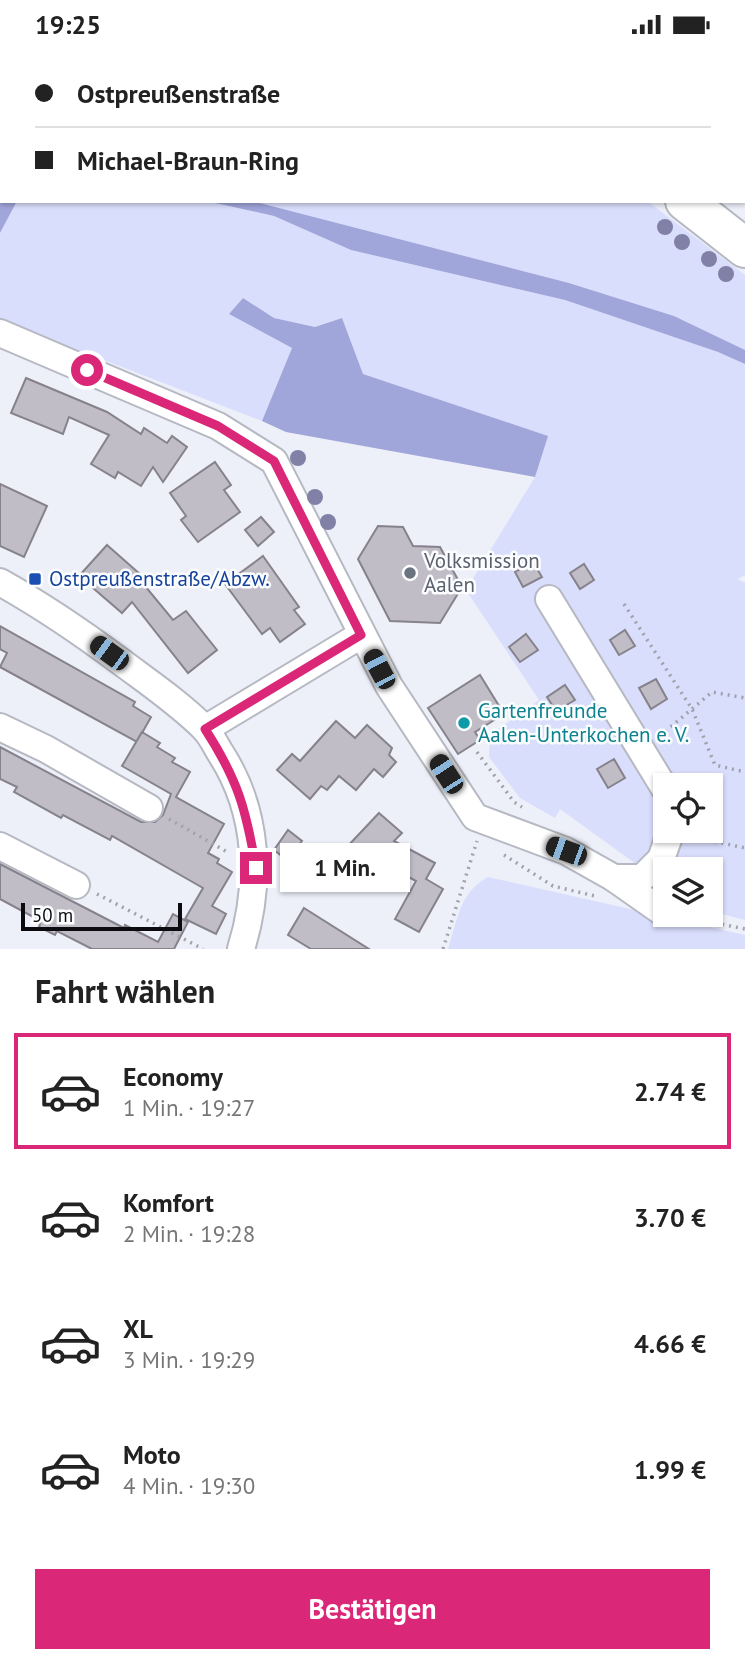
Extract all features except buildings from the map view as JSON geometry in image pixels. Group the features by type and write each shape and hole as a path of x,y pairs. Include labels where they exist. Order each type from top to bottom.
{"highway":[{"path":"688,203 745,248"}],"street":[{"path":"0,333 218,426 274,461 388,686 477,828 566,851 653,902"},
{"path":"0,582 53,611 147,680 205,729 230,768 247,811 256,868 252,916 241,949"},
{"path":"549,599 656,773"},
{"path":"205,729 361,635"},
{"path":"0,727 46,749 149,808"},
{"path":"614,878 642,878 661,859 667,843"},
{"path":"0,846 76,885"}],"path":[{"path":"624,604 691,709 715,765 745,772"},
{"path":"642,750 712,692 745,698"},
{"path":"477,752 514,802 523,808"},
{"path":"149,808 256,868"},
{"path":"443,949 477,828"},
{"path":"722,843 745,848"},
{"path":"76,885 145,917 203,949"},
{"path":"723,924 745,929"}],"shaded area":[{"path":"0,203 16,203 0,233"},
{"path":"16,203 215,203 274,216 351,250 565,300 718,352 745,364 745,575 738,579 745,583 745,920 723,914 723,857 666,857 672,843 723,843 723,773 653,773 653,843 658,843 643,869 560,809 555,818 520,798 489,757 490,735 539,700 466,590 535,477 547,436 363,374 342,318 315,327 274,318 243,298 229,314 292,348 262,421 0,320 0,233"},
{"path":"215,203 260,203 569,283 674,316 745,350 745,364 718,352 565,300 351,250 274,216"},
{"path":"260,203 650,203 745,275 745,350 674,316 569,283"},
{"path":"243,298 274,318 315,327 342,318 363,374 548,436 535,477 286,432 262,421 292,348 229,314"},
{"path":"488,877 653,914 653,927 710,927 745,935 745,949 448,949 465,899 478,883"}],"place":[{"name":"Volksmission Aalen","path":"410,573"},
{"name":"Ostpreußenstraße/Abzw.","path":"35,579"},
{"name":"Gartenfreunde Aalen-Unterkochen e. V.","path":"464,723"}],"route":[{"path":"87,370 218,426 274,461 361,635 205,729 230,768 247,811 256,868"}]}
